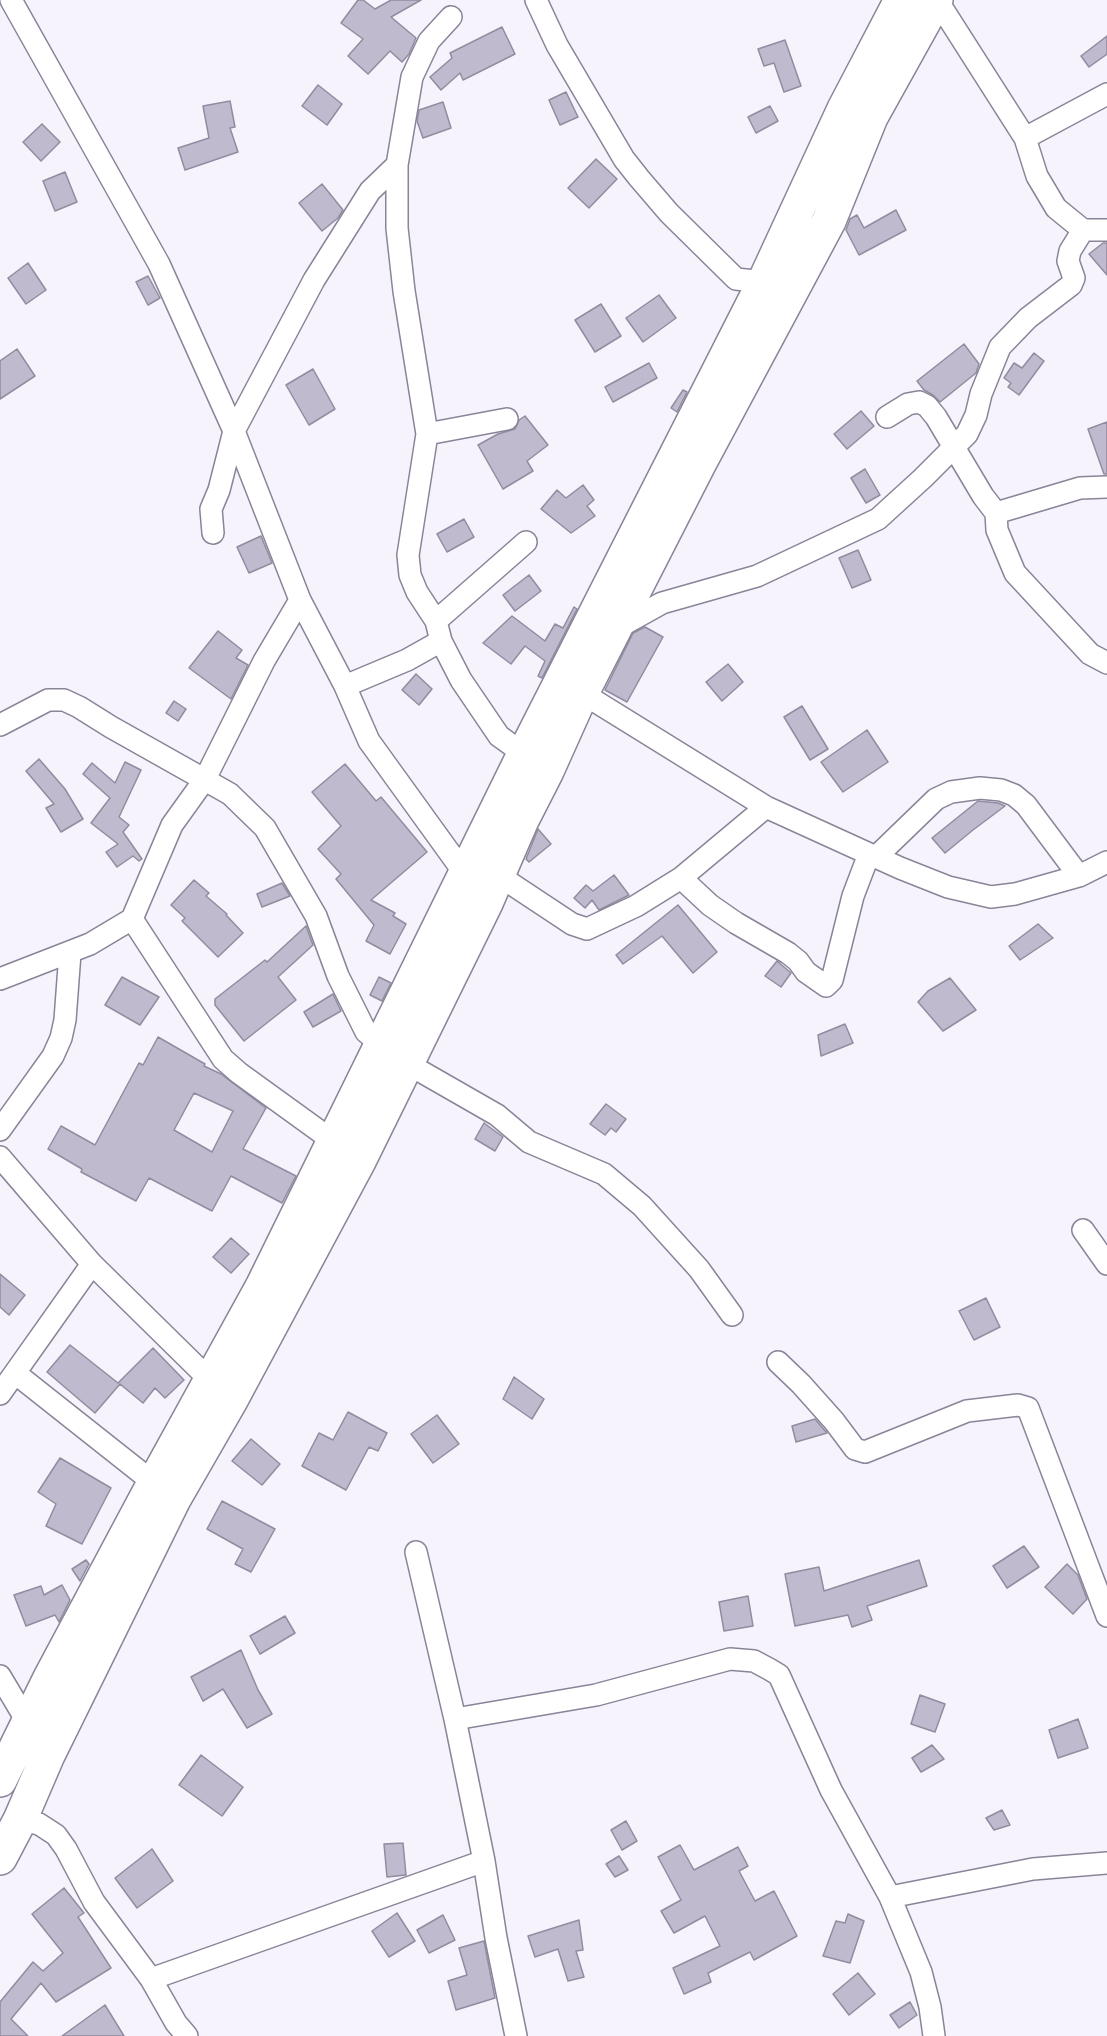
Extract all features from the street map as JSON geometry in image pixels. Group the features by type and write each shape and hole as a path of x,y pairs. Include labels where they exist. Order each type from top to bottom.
{"main road":[{"path":"0,1779 154,1483 262,1287 524,754 764,282 844,109 901,0"},
{"path":"0,1858 174,1499 231,1400 360,1161 486,903 582,693 699,464 829,222 871,117 937,0"}],"street":[{"path":"11,0 159,264 234,431 300,600 345,686 369,741 465,874"},
{"path":"536,0 557,45 624,159 639,178 669,213 736,279 764,282"},
{"path":"937,0 1025,138 1037,176 1056,208 1083,230 1107,230"},
{"path":"451,17 429,41 412,77 397,165 397,228 402,281 427,434 408,555 410,575 417,592 439,631 460,680 499,736 524,754"},
{"path":"1025,138 1107,94"},
{"path":"213,533 211,509 219,490 234,431 314,280 370,192 397,165"},
{"path":"614,630 662,603 757,576 878,519 967,434 976,415 981,394 999,348 1028,318 1071,285 1074,278 1068,261 1070,251 1083,230"},
{"path":"887,417 908,404 919,402 927,406 936,417 982,496 996,513 996,530 1015,573 1090,654 1107,663"},
{"path":"427,434 507,419"},
{"path":"996,513 1080,488 1107,487"},
{"path":"345,686 407,660 439,631 526,542"},
{"path":"0,979 90,944 132,919 172,825 205,779 264,661 300,600"},
{"path":"582,693 766,807 873,856 948,886 991,897 1015,894 1078,876 1107,862"},
{"path":"0,725 48,700 64,700 230,794 265,828 316,916 338,975 366,1032 381,1044"},
{"path":"681,878 710,905 788,953 806,972 826,986 832,980 850,905 873,856 936,799 951,792 980,788 1001,790 1014,795 1026,805 1078,876"},
{"path":"498,874 572,924 587,929 636,906 681,878 766,807"},
{"path":"132,919 223,1059 333,1141"},
{"path":"0,1130 53,1056 61,1038 65,1020 70,953"},
{"path":"408,1064 497,1114 530,1142 604,1174 642,1206 699,1269 732,1315"},
{"path":"0,1157 92,1264 211,1381"},
{"path":"1083,1230 1107,1264"},
{"path":"0,1394 92,1264"},
{"path":"777,1362 801,1384 855,1449 865,1452 968,1411 1018,1405 1028,1408 1107,1616"},
{"path":"15,1373 154,1483"},
{"path":"416,1552 455,1719 516,2036"},
{"path":"455,1719 596,1695 730,1659 754,1661 779,1675 831,1790 890,1897 921,1972 930,2007 934,2036"},
{"path":"0,1676 28,1723"},
{"path":"20,1820 39,1824 56,1835 94,1902 151,1979 176,2023 187,2036"},
{"path":"151,1979 484,1861"},
{"path":"890,1897 1033,1869 1107,1863"}],"building":[{"path":"358,0 363,0 375,9 391,0 421,0 391,17 416,38 409,54 402,62 390,51 368,74 348,56 363,39 341,23"},
{"path":"502,27 515,54 463,80 460,73 441,90 430,77 452,58 450,53"},
{"path":"1107,36 1107,54 1089,67 1081,56"},
{"path":"785,40 801,86 784,92 774,63 764,66 758,49"},
{"path":"318,85 342,104 327,125 302,106"},
{"path":"566,92 578,117 560,125 549,100"},
{"path":"230,101 235,127 230,128 238,152 185,170 178,148 209,138 203,106"},
{"path":"443,102 451,128 423,138 417,121 419,110"},
{"path":"770,106 778,121 756,133 748,117"},
{"path":"42,124 60,142 41,161 23,142"},
{"path":"596,159 617,179 589,208 568,188"},
{"path":"65,172 77,202 55,211 43,181"},
{"path":"322,184 343,210 338,218 322,231 299,203"},
{"path":"896,210 906,230 859,255 846,230 850,219 857,215 864,228"},
{"path":"1103,243 1107,243 1107,275 1089,254"},
{"path":"28,263 46,290 26,304 8,278"},
{"path":"148,276 160,298 148,305 136,282"},
{"path":"659,295 676,318 643,342 626,318"},
{"path":"601,304 621,336 595,352 575,320"},
{"path":"964,344 979,364 976,373 940,402 924,390 917,381"},
{"path":"17,349 35,376 0,399 0,361"},
{"path":"1034,353 1044,361 1019,395 1008,387 1011,383 1004,378 1014,363 1022,368"},
{"path":"649,363 657,378 613,402 605,387"},
{"path":"313,369 335,409 309,425 286,385"},
{"path":"683,390 687,392 677,412 671,408"},
{"path":"861,411 874,426 847,449 834,434"},
{"path":"525,416 548,445 527,461 533,471 503,489 478,445 498,434 515,429 519,420"},
{"path":"1107,422 1107,474 1104,474 1088,429"},
{"path":"865,469 880,495 866,503 851,478"},
{"path":"583,485 594,500 587,506 595,516 571,533 541,509 557,490 566,498"},
{"path":"464,519 474,537 447,552 437,534"},
{"path":"261,536 272,563 249,573 237,547"},
{"path":"858,550 871,580 852,588 839,558"},
{"path":"529,575 541,591 515,611 503,595"},
{"path":"574,607 577,609 542,678 538,676 545,661 525,646 511,664 483,643 512,616 545,641 555,624 563,628"},
{"path":"645,627 663,637 627,702 605,690 633,633"},
{"path":"218,631 242,650 236,658 248,665 231,699 189,668"},
{"path":"728,664 743,682 722,701 706,682"},
{"path":"416,674 432,689 419,705 402,690"},
{"path":"174,701 186,709 178,721 166,713"},
{"path":"802,706 828,749 810,760 784,717"},
{"path":"867,730 888,762 843,792 821,762"},
{"path":"39,759 65,789 83,819 61,832 46,808 54,804 26,771"},
{"path":"125,762 141,770 119,817 129,825 123,832 142,859 139,861 133,856 117,867 106,852 118,844 91,823 110,798 83,774 92,763 115,783"},
{"path":"345,764 376,801 381,797 427,852 371,900 395,913 393,916 406,924 390,954 366,941 374,925 336,879 341,874 318,849 341,826 312,792"},
{"path":"978,801 1005,806 945,853 932,838"},
{"path":"538,829 551,844 529,862 526,859"},
{"path":"614,875 629,895 599,910 592,900 585,908 574,898 586,885 593,891"},
{"path":"194,880 209,893 206,896 227,914 243,933 218,957 182,921 185,918 171,905"},
{"path":"282,883 290,896 262,907 257,894"},
{"path":"678,905 717,952 693,973 662,936 623,964 616,955"},
{"path":"1038,924 1053,938 1020,960 1009,946"},
{"path":"306,926 313,945 278,977 296,1000 244,1041 215,1005 215,999 265,960 267,962"},
{"path":"777,961 791,973 781,987 765,976"},
{"path":"122,977 159,997 140,1025 105,1005"},
{"path":"379,977 391,983 382,1001 370,995"},
{"path":"950,978 976,1010 943,1031 918,1002 928,991"},
{"path":"333,994 341,1011 313,1027 304,1012"},
{"path":"845,1024 853,1043 821,1056 818,1035"},
{"path":"158,1037 221,1074 266,1108 243,1149 296,1176 282,1203 231,1176 212,1211 149,1178 136,1201 81,1172 82,1169 48,1149 61,1126 95,1145 139,1063 143,1065","holes":["194,1093 233,1111 212,1152 174,1130"]},
{"path":"606,1104 626,1119 616,1132 611,1128 605,1135 590,1124"},
{"path":"484,1123 503,1137 495,1151 475,1139"},
{"path":"231,1238 249,1254 231,1273 213,1257"},
{"path":"0,1274 25,1295 9,1315 0,1307"},
{"path":"986,1298 1000,1327 974,1340 959,1311"},
{"path":"70,1345 118,1383 153,1348 184,1380 165,1398 155,1388 143,1403 120,1384 95,1413 47,1372"},
{"path":"514,1377 544,1399 532,1419 503,1399"},
{"path":"348,1412 387,1433 378,1451 369,1447 346,1490 302,1466 319,1433 333,1440"},
{"path":"437,1415 459,1444 433,1463 411,1434"},
{"path":"815,1419 827,1433 796,1442 792,1426"},
{"path":"251,1439 280,1464 262,1485 232,1461"},
{"path":"60,1458 111,1488 82,1544 46,1526 56,1504 38,1492"},
{"path":"222,1501 275,1529 251,1572 235,1564 243,1549 207,1529"},
{"path":"1024,1546 1039,1567 1007,1588 993,1566"},
{"path":"86,1560 89,1564 80,1581 72,1569"},
{"path":"919,1560 927,1586 867,1606 872,1620 852,1627 848,1615 795,1626 785,1574 819,1567 824,1591"},
{"path":"1067,1564 1078,1575 1087,1599 1073,1614 1045,1587"},
{"path":"62,1585 70,1600 59,1622 55,1615 26,1626 14,1595 41,1586 44,1595"},
{"path":"748,1596 753,1626 724,1631 719,1602"},
{"path":"285,1616 295,1633 260,1654 250,1636"},
{"path":"241,1650 258,1690 272,1714 247,1728 223,1689 203,1701 191,1677"},
{"path":"920,1695 945,1704 935,1732 911,1724"},
{"path":"1078,1719 1088,1748 1058,1758 1049,1730"},
{"path":"932,1745 944,1759 921,1772 912,1758"},
{"path":"201,1755 243,1787 222,1816 179,1785"},
{"path":"1002,1810 1010,1825 994,1830 986,1818"},
{"path":"626,1821 637,1841 622,1850 611,1830"},
{"path":"403,1843 406,1875 387,1877 384,1844"},
{"path":"680,1845 694,1870 738,1847 748,1866 739,1871 755,1901 774,1891 797,1936 754,1960 750,1952 708,1973 711,1982 684,1994 673,1968 720,1946 705,1916 674,1933 661,1911 681,1900 658,1857"},
{"path":"152,1849 173,1881 137,1908 115,1878"},
{"path":"619,1856 628,1870 615,1877 606,1864"},
{"path":"64,1888 84,1913 78,1917 111,1968 56,2002 41,1983 11,2019 28,2036 0,2036 0,2002 33,1962 43,1971 63,1953 32,1914"},
{"path":"397,1913 415,1941 389,1957 372,1931"},
{"path":"848,1914 864,1921 850,1963 823,1956 836,1921 845,1923"},
{"path":"443,1915 455,1940 429,1953 417,1930"},
{"path":"579,1920 583,1950 576,1951 584,1977 568,1981 558,1949 535,1957 528,1936"},
{"path":"484,1941 495,1998 456,2010 448,1981 467,1975 459,1948"},
{"path":"858,1973 875,1994 849,2015 833,1994"},
{"path":"910,2002 917,2015 899,2028 890,2015"},
{"path":"105,2005 124,2036 62,2036"}]}
